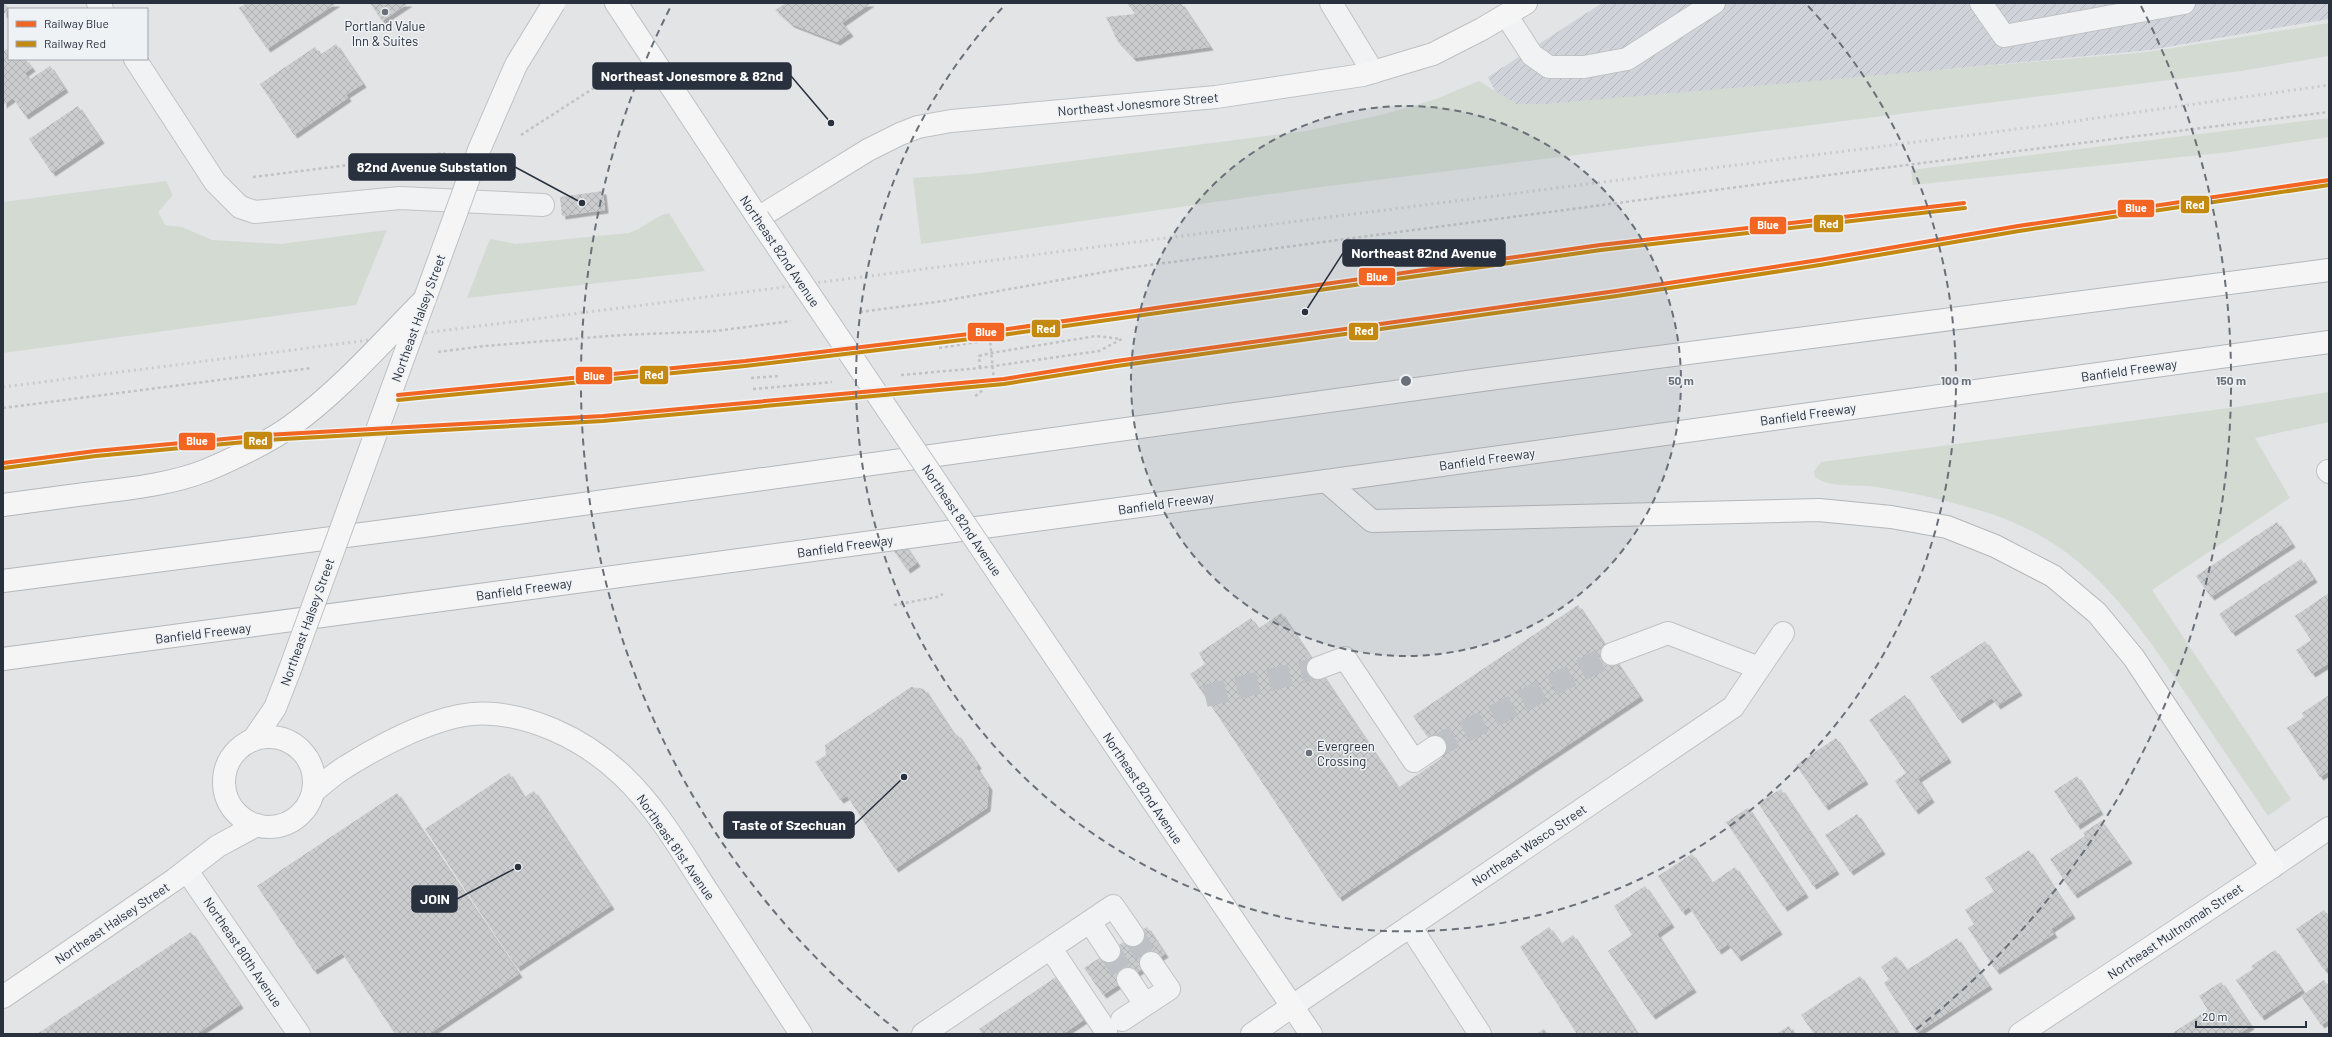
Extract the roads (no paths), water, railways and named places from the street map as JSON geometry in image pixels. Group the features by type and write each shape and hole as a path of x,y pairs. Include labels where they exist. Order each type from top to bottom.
{"main road":[{"name":"Northeast Halsey Street","path":"253,740 275,708 289,672 498,104 516,65 554,3"},
{"name":"Northeast 82nd Avenue","path":"616,3 738,189 1291,1007 1311,1034"},
{"name":"Northeast Jonesmore Street","path":"758,218 868,150 918,127 951,121 1216,97 1307,85 1373,72 1433,54 1526,3"},
{"path":"3,581 416,527 1497,378 2329,270"},
{"path":"3,505 168,481 206,470 248,451 284,431 324,400 426,299"},
{"name":"Banfield Freeway","path":"3,659 1326,481 2329,342"},
{"path":"1326,481 1372,521 1819,510 1891,517 1946,527 1995,546 2053,576 2097,613 2134,658 2272,866"},
{"path":"275,708 287,742"},
{"name":"Northeast 81st Avenue","path":"313,792 346,766 427,727 456,717 473,714 494,714 533,722 567,736 589,748 622,775 642,797 672,838 798,1033"},
{"path":"268,737 287,742 297,746 307,758 311,766 313,772 313,792 310,802 301,814 290,823 276,827 256,826 247,822 233,809 228,801 224,786 225,772 230,758 240,747 253,740 268,737"},
{"name":"Northeast 81st Avenue","path":"311,766 346,766"},
{"name":"Northeast Halsey Street","path":"218,846 233,809"},
{"name":"Northeast Halsey Street","path":"3,997 188,870 218,846 256,826"},
{"name":"Northeast Multnomah Street","path":"2020,1034 2272,866"},
{"name":"Northeast Wasco Street","path":"1252,1034 1291,1007"}],"street":[{"path":"1331,3 1373,72"},
{"path":"1506,15 1532,55 1549,67 1584,67 1627,59 1714,3"},
{"path":"1981,3 2004,36 2184,3"},
{"path":"136,60 215,182 240,207 255,212 400,198 542,205"},
{"path":"1612,654 1668,633 1759,668"},
{"name":"Northeast Wasco Street","path":"1291,1007 1733,707 1783,633"},
{"path":"1318,668 1345,658 1414,761 1434,747"},
{"name":"Northeast Multnomah Street","path":"2272,866 2329,828"},
{"name":"Northeast 80th Avenue","path":"188,870 299,1034"},
{"path":"923,1034 1113,906 1133,936"},
{"path":"1090,922 1109,951"},
{"path":"1410,926 1480,1034"},
{"path":"1051,949 1115,1030 1145,1004 1169,989 1151,963"},
{"path":"1128,979 1145,1004"}],"tunnel":[{"path":"1435,747 1612,654"},
{"path":"1205,696 1318,668"},
{"path":"1133,935 1151,963"},
{"path":"1109,951 1128,979"}],"railway":[{"path":"3,387 2033,127 2329,85"}],"rail line":[{"name":"Blue","path":"3,463 95,451 266,435 603,416 1004,379 1116,361 1616,291 1819,260 2018,226 2329,180"},
{"name":"Red","path":"4,468 96,456 266,440 603,421 1004,384 1117,366 1617,296 1820,265 2019,231 2329,185"},
{"name":"Blue","path":"398,395 745,361 994,331 1600,245 1964,203"},
{"name":"Red","path":"398,400 745,366 995,336 1601,250 1965,208"}],"place":[{"name":"Portland Value Inn & Suites","path":"385,12"},
{"name":"Northeast Jonesmore & 82nd","path":"831,123"},
{"name":"82nd Avenue Substation","path":"582,203"},
{"name":"Northeast 82nd Avenue","path":"1305,312"},
{"name":"Evergreen Crossing","path":"1309,753"},
{"name":"Taste of Szechuan","path":"904,777"},
{"name":"JOIN","path":"518,867"}]}
